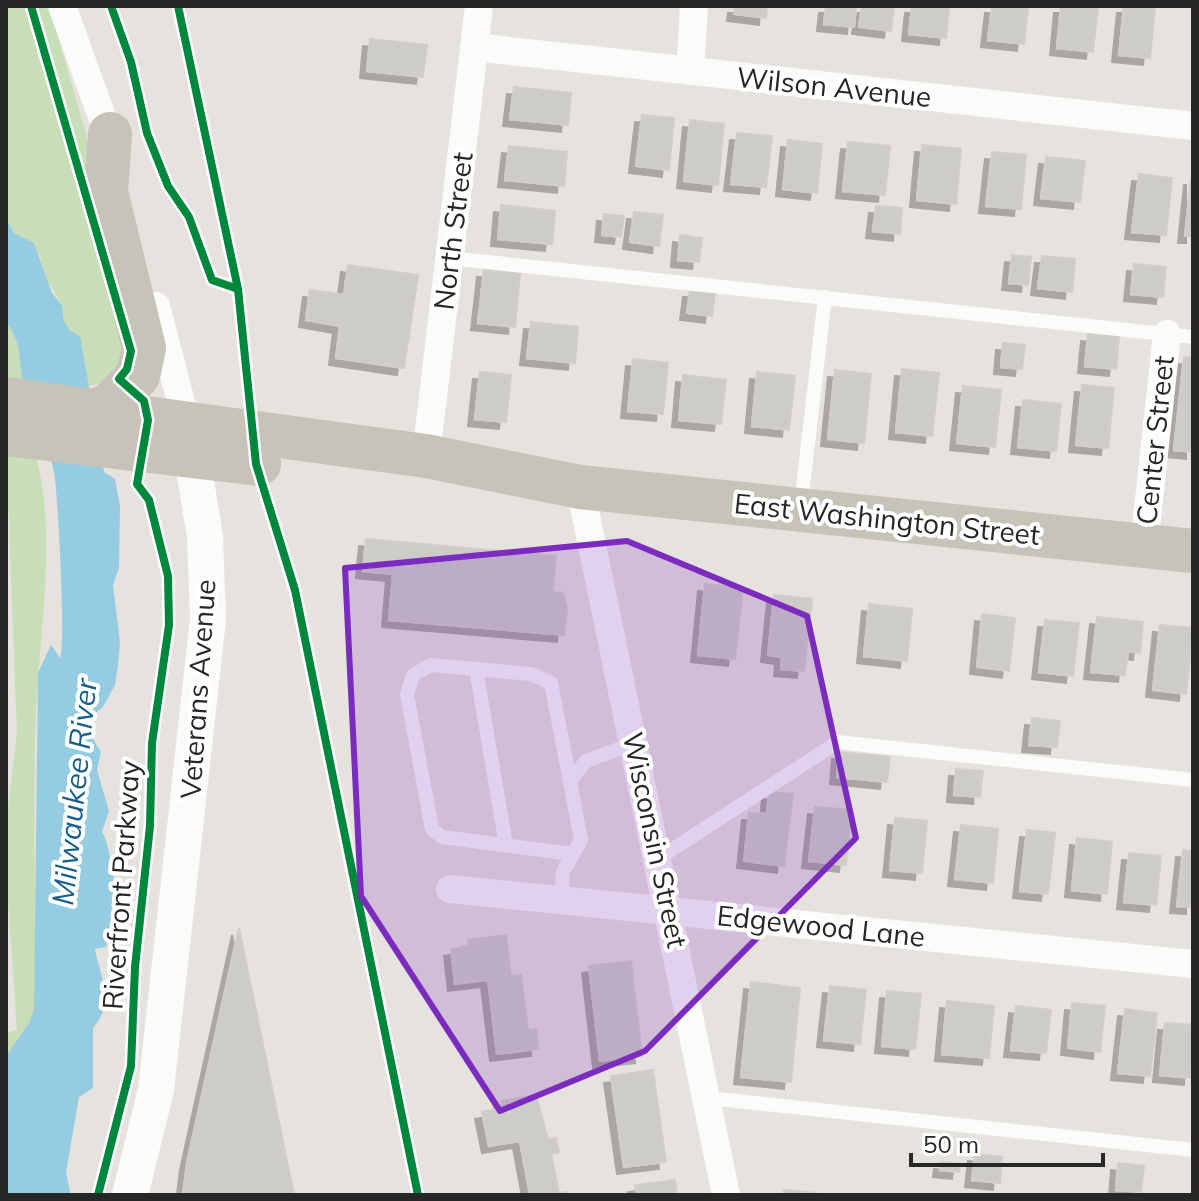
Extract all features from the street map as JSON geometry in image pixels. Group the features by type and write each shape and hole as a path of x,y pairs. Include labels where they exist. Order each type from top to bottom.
{"main road":[{"path":"6,434 107,420 138,376 144,348 107,200 110,134"},
{"path":"6,399 107,420"},
{"name":"East Washington Street","path":"107,420 190,441 423,486 580,487"},
{"name":"East Washington Street","path":"190,441 426,456 580,487 1193,551"}],"street":[{"name":"Veterans Avenue","path":"62,6 110,134 190,441 205,537 208,619 156,1090 130,1195"},
{"name":"North Street","path":"426,456 479,6"},
{"path":"690,71 694,6"},
{"name":"Wilson Avenue","path":"474,47 1193,126"},
{"name":"Center Street","path":"1144,546 1180,335"},
{"name":"Wisconsin Street","path":"580,487 670,911 726,1195"},
{"name":"Edgewood Lane","path":"450,889 1193,964"}],"lane":[{"path":"450,258 1180,335"},
{"path":"800,510 825,297"},
{"path":"561,900 563,872 581,840 551,683 531,674 431,665 413,675 407,694 432,829 442,837 572,854"},
{"path":"476,669 506,845"},
{"path":"659,858 838,742 1193,780"},
{"path":"570,781 586,761 635,743"},
{"path":"708,1098 1193,1150"}],"highlighted area":[{"path":"627,541 807,616 856,838 645,1051 500,1111 361,896 345,568"}],"green space":[{"path":"6,6 49,6 93,158 127,359 103,383 87,386 84,357 64,321 62,305 42,271 40,255 14,233 6,218"},
{"path":"6,323 18,344 24,385 6,382"},
{"path":"6,449 33,451 41,478 46,543 35,749 34,1011 6,1056 6,1033 17,1030 6,875 6,824 17,733"}],"water":[{"name":"Milwaukee River","path":"6,218 14,233 34,243 52,293 62,305 64,321 70,331 80,336 104,472 115,479 120,506 119,568 113,585 120,642 115,685 103,707 87,720 90,734 101,752 97,770 109,811 102,832 111,859 117,917 106,947 95,949 105,1000 100,1018 93,1028 93,1088 79,1097 66,1173 71,1195 6,1195 6,1056 29,1023 34,1010 38,673 51,645 60,658 62,628 54,472 24,385 18,345 6,323"}],"building":[{"path":"735,6 767,6 766,18 734,14"},
{"path":"826,6 856,6 854,27 824,24"},
{"path":"862,6 894,6 891,31 859,27"},
{"path":"912,6 949,6 946,38 909,34"},
{"path":"992,6 1028,6 1024,44 988,40"},
{"path":"1061,6 1098,6 1093,52 1057,48"},
{"path":"1124,6 1155,7 1150,58 1119,55"},
{"path":"370,39 427,45 423,77 367,71"},
{"path":"514,87 571,93 568,125 510,119"},
{"path":"642,115 674,118 669,170 636,166"},
{"path":"690,120 724,124 718,185 684,181"},
{"path":"737,133 772,136 766,187 731,184"},
{"path":"788,140 822,144 817,193 783,189"},
{"path":"848,142 890,146 885,195 843,191"},
{"path":"922,145 961,149 956,204 917,200"},
{"path":"509,146 567,152 564,186 505,180"},
{"path":"992,152 1026,155 1021,209 986,206"},
{"path":"1046,157 1085,161 1080,202 1041,198"},
{"path":"1139,174 1172,178 1166,235 1132,232"},
{"path":"1191,178 1193,236 1185,236"},
{"path":"501,205 555,211 552,244 498,239"},
{"path":"876,206 902,208 900,234 873,231"},
{"path":"634,212 663,215 659,246 630,242"},
{"path":"604,214 624,216 621,237 602,235"},
{"path":"680,235 702,238 699,262 678,260"},
{"path":"1012,255 1031,257 1028,285 1009,283"},
{"path":"1042,256 1075,259 1072,292 1038,288"},
{"path":"1134,264 1166,267 1163,297 1131,294"},
{"path":"348,265 418,275 404,368 336,358 340,326 306,320 310,290 344,295"},
{"path":"484,270 520,274 515,327 478,323"},
{"path":"690,290 715,292 712,316 687,313"},
{"path":"531,322 578,327 575,363 527,358"},
{"path":"1088,334 1119,337 1116,369 1085,366"},
{"path":"1003,343 1025,345 1022,369 1001,367"},
{"path":"1184,357 1193,358 1193,452 1174,450"},
{"path":"633,359 668,363 663,414 628,411"},
{"path":"902,369 939,373 932,436 896,432"},
{"path":"835,370 871,374 864,443 828,439"},
{"path":"480,372 511,375 506,422 475,419"},
{"path":"757,372 795,376 789,430 752,426"},
{"path":"683,375 726,380 721,424 679,420"},
{"path":"1082,385 1114,388 1108,448 1076,445"},
{"path":"963,386 1001,390 995,447 957,443"},
{"path":"1023,400 1061,404 1056,451 1018,447"},
{"path":"366,539 556,556 553,592 563,593 567,608 564,635 389,620 393,574 363,571"},
{"path":"705,584 743,588 735,659 698,655"},
{"path":"774,595 812,599 804,671 781,669 782,657 768,655"},
{"path":"869,604 912,609 907,661 864,656"},
{"path":"982,614 1015,618 1009,671 977,667"},
{"path":"1097,617 1143,622 1140,653 1128,651 1125,675 1091,672"},
{"path":"1045,620 1079,623 1073,676 1039,672"},
{"path":"1160,625 1193,628 1186,694 1153,690"},
{"path":"1032,718 1060,721 1057,747 1029,745"},
{"path":"839,752 890,757 887,782 837,777"},
{"path":"956,769 983,771 980,797 954,795"},
{"path":"769,792 793,794 784,866 744,861 749,813 767,814"},
{"path":"815,807 852,810 846,865 809,861"},
{"path":"895,818 927,821 922,873 890,870"},
{"path":"961,825 998,829 993,883 955,879"},
{"path":"1027,830 1055,833 1048,894 1020,891"},
{"path":"1077,838 1112,842 1107,894 1072,890"},
{"path":"1183,850 1193,851 1193,907 1177,906"},
{"path":"1129,853 1161,856 1156,905 1124,902"},
{"path":"239,928 294,1195 183,1195 187,1163"},
{"path":"506,935 511,976 521,975 528,1030 536,1029 538,1049 497,1054 488,980 455,984 451,949 469,946 468,940"},
{"path":"631,961 642,1056 600,1061 589,966"},
{"path":"751,982 800,988 791,1082 741,1077"},
{"path":"830,986 866,990 860,1044 824,1040"},
{"path":"887,991 921,994 915,1049 882,1046"},
{"path":"947,1001 994,1006 989,1058 942,1054"},
{"path":"1072,1003 1105,1006 1100,1052 1068,1048"},
{"path":"1016,1006 1051,1010 1046,1053 1011,1050"},
{"path":"1125,1009 1157,1013 1150,1076 1118,1073"},
{"path":"1165,1023 1193,1025 1191,1078 1160,1075"},
{"path":"653,1070 666,1162 624,1167 611,1076"},
{"path":"536,1095 548,1139 556,1138 559,1152 551,1154 559,1193 567,1192 568,1195 530,1195 520,1141 489,1146 482,1112 502,1108 501,1101"},
{"path":"975,1154 1002,1157 1000,1183 972,1180"},
{"path":"941,1162 960,1164 959,1172 940,1170"},
{"path":"1118,1163 1144,1166 1141,1192 1116,1190"},
{"path":"675,1180 677,1195 637,1195 635,1185"},
{"path":"784,1190 816,1193 816,1195 784,1195"}],"cycle path":[{"name":"Riverfront Parkway","path":"31,6 131,351 127,369 119,379 144,401 148,420 137,484 149,500 168,576 169,625 152,743 150,826 135,967 131,1066 98,1195"},
{"path":"111,6 131,62 147,133 168,186 189,217 212,280 238,289"},
{"path":"178,6 238,289 256,464 295,590 418,1195"}]}
